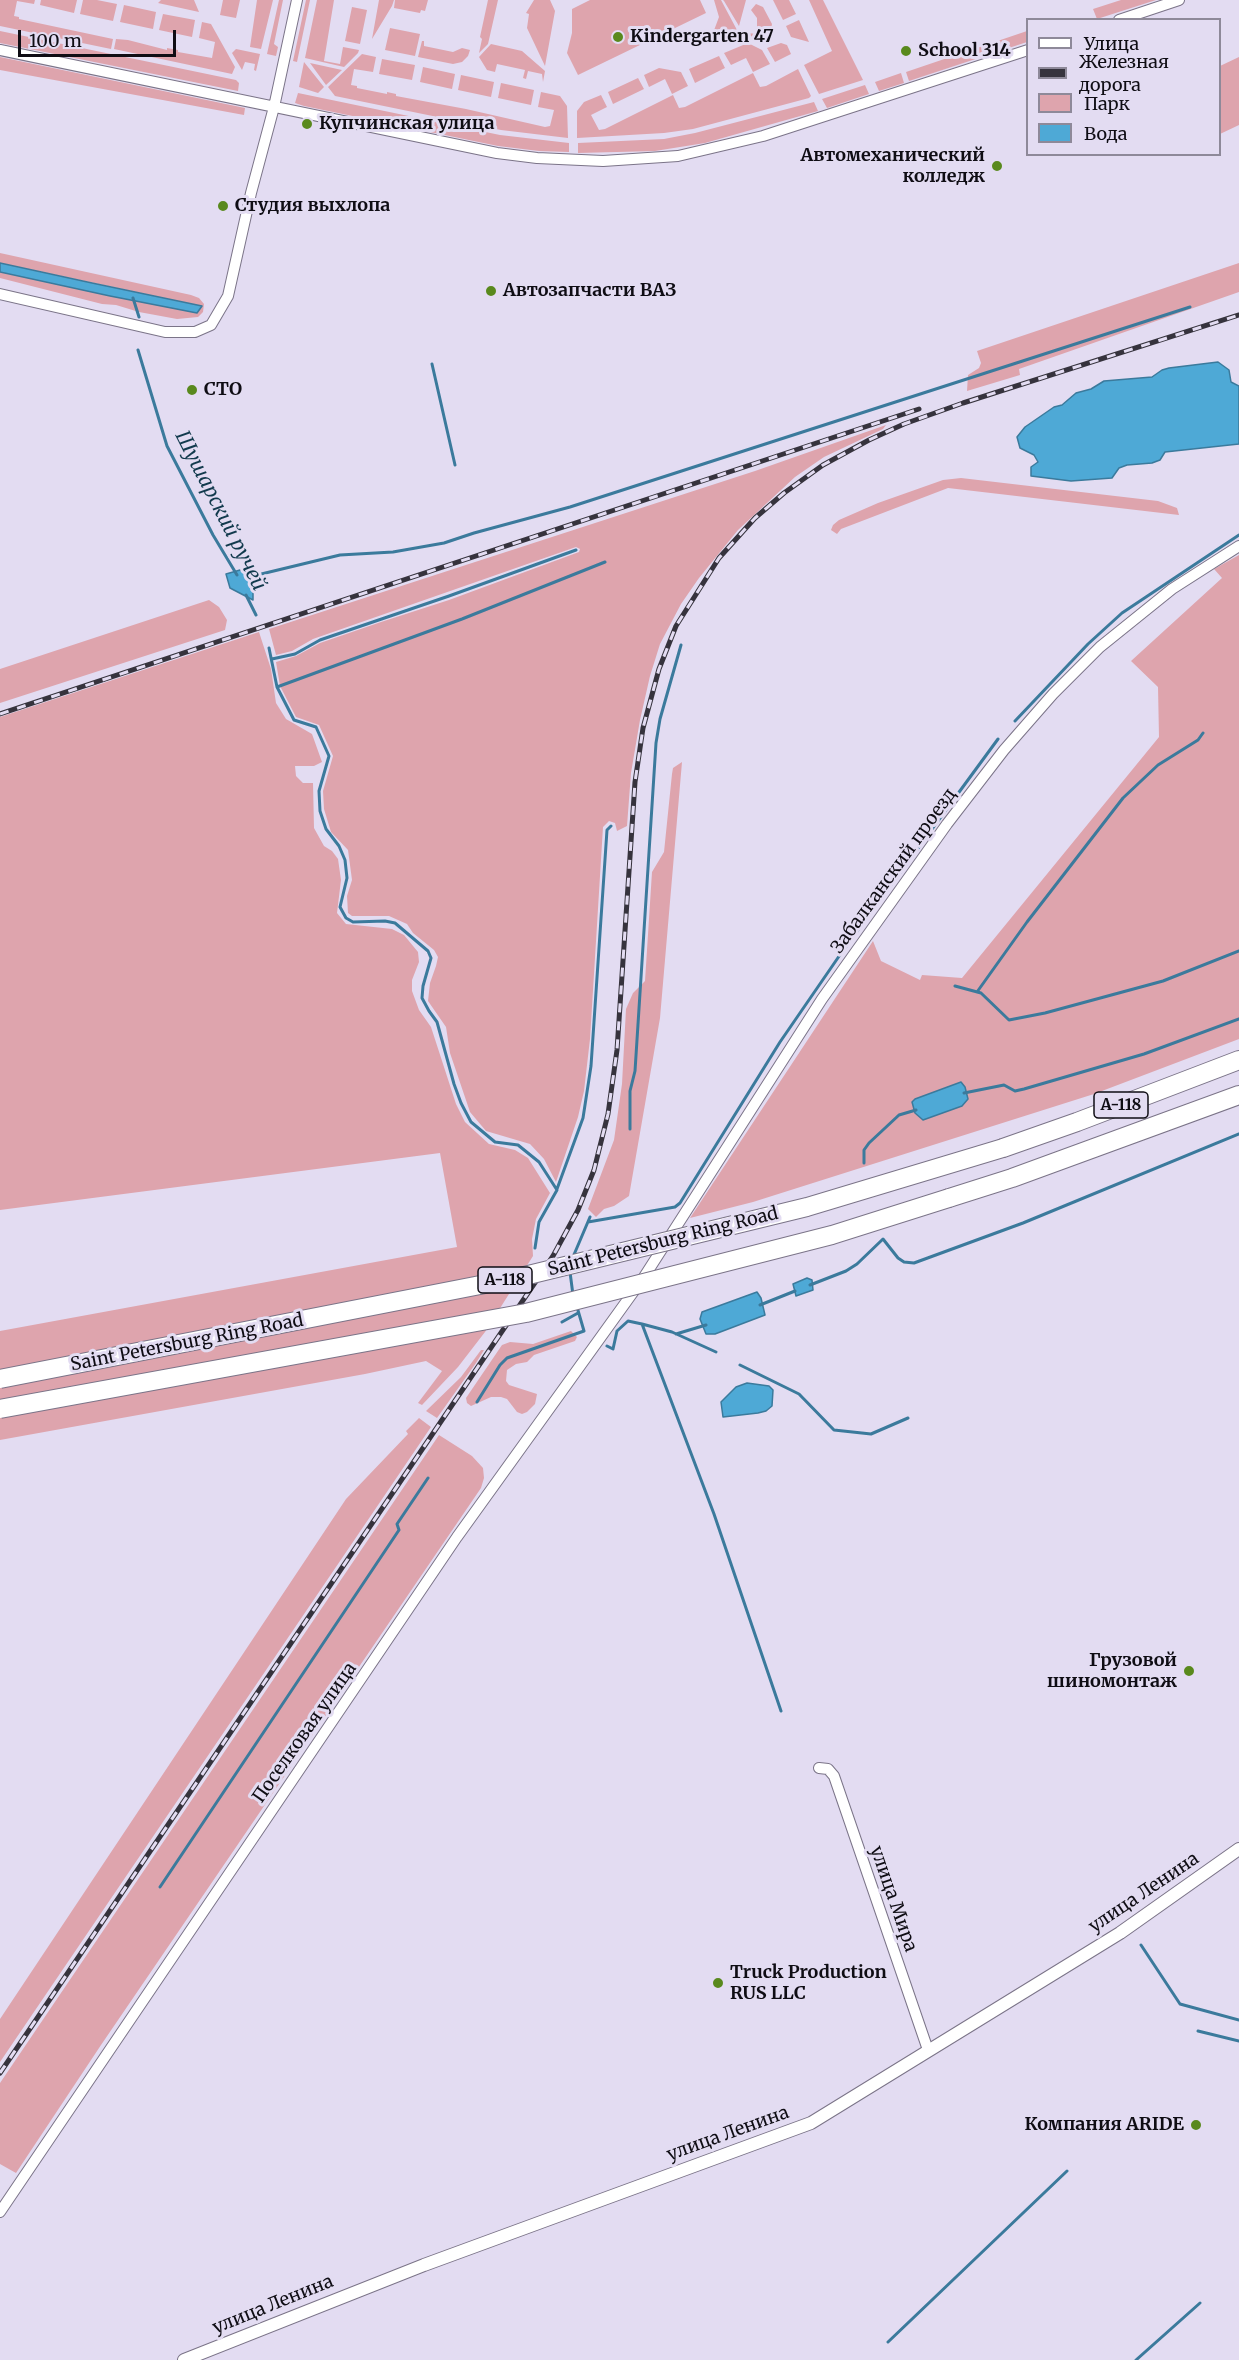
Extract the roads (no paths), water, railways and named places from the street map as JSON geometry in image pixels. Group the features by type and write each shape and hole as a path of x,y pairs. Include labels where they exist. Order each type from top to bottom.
{"highway":[{"name":"Saint Petersburg Ring Road","path":"0,1379 516,1278 807,1207 1003,1148 1239,1060"},
{"name":"Saint Petersburg Ring Road","path":"0,1409 526,1313 832,1234 1012,1178 1239,1095"}],"street":[{"path":"0,294 144,328 180,333 195,332 211,325 228,296 251,193 274,107 297,0"},
{"path":"1125,18 1179,0"},
{"path":"0,50 497,153 572,160 656,159 706,150 763,136 1026,51"},
{"name":"Забалканский проезд","path":"644,1277 822,999 947,824 1004,750 1053,694 1100,646 1172,589 1239,546"},
{"name":"Поселковая улица","path":"0,2212 458,1537 644,1277"},
{"name":"улица Мира","path":"819,1768 828,1769 834,1776 928,2050"},
{"name":"улица Ленина","path":"184,2360 424,2265 811,2123 1120,1933 1239,1849"}],"water":[{"path":"0,263 202,306 197,313 110,296 0,272"},
{"path":"1218,362 1229,370 1231,382 1239,386 1239,444 1165,452 1160,460 1152,463 1119,468 1112,478 1071,481 1031,476 1031,467 1038,462 1034,455 1020,448 1017,437 1025,427 1054,407 1062,405 1076,393 1091,389 1104,381 1152,377 1169,368"},
{"path":"240,570 253,576 253,600 230,588 226,574"},
{"path":"961,1082 968,1099 962,1106 923,1120 915,1113 912,1102 915,1099"},
{"path":"807,1278 812,1280 813,1290 796,1296 793,1284"},
{"path":"757,1292 761,1298 765,1315 715,1334 706,1334 700,1319 702,1312"},
{"path":"747,1383 769,1386 773,1390 772,1406 758,1413 723,1417 721,1402 736,1387"}],"waterway":[{"name":"Шушарский ручей","path":"133,298 139,317"},
{"path":"253,576 340,555 393,552 444,543 570,507 1190,307"},
{"name":"Шушарский ручей","path":"138,350 167,446 213,535 237,575"},
{"path":"432,364 455,465"},
{"path":"1015,721 1088,644 1122,613 1239,535"},
{"path":"272,659 295,654 320,640 576,550"},
{"path":"277,687 462,619 605,562"},
{"name":"Шушарский ручей","path":"246,595 256,615"},
{"path":"630,1129 630,1091 635,1071 656,743 660,719 681,645"},
{"name":"Шушарский ручей","path":"269,648 277,687 294,720 316,727 329,756 319,791 320,811 326,829 339,846 345,860 347,878 340,907 346,918 353,922 395,923 428,951 431,958 422,998 437,1022 454,1084 471,1122 495,1142 518,1145 539,1162 557,1190 539,1222 535,1248"},
{"path":"977,992 1027,922 1123,798 1158,765 1198,740 1203,733"},
{"path":"588,1222 675,1207 680,1203 780,1042 844,949 998,739"},
{"path":"557,1189 583,1118 591,1066 607,830 611,826"},
{"path":"955,986 981,993 1009,1020 1045,1013 1163,981 1239,951"},
{"path":"964,1093 1004,1085 1015,1091 1024,1089 1144,1054 1239,1019"},
{"path":"864,1163 864,1150 869,1143 899,1115 916,1110"},
{"path":"810,1285 846,1271 857,1264 883,1239 898,1258 904,1262 914,1263 1023,1223 1239,1134"},
{"name":"Шушарский ручей","path":"573,1257 590,1217"},
{"name":"Шушарский ручей","path":"570,1272 573,1295"},
{"path":"760,1305 795,1291"},
{"path":"477,1402 500,1365 507,1358 584,1331 577,1307"},
{"path":"562,1322 578,1313"},
{"name":"Шушарский ручей","path":"607,1346 613,1349 617,1331 628,1321 642,1324"},
{"path":"716,1352 672,1332 642,1324 714,1514 781,1711"},
{"path":"676,1334 706,1325"},
{"name":"Шушарский ручей","path":"740,1365 799,1394 834,1430 871,1434 908,1418"},
{"path":"160,1887 399,1530 397,1524 428,1478"},
{"path":"1141,1945 1180,2004 1239,2020"},
{"path":"1198,2031 1239,2041"},
{"path":"888,2342 1067,2171"},
{"path":"1136,2360 1200,2303"}],"railway":[{"path":"0,2073 553,1256 578,1210 594,1170 608,1114 617,1050 635,782 643,728 659,669 676,626 719,558 755,518 784,493 823,465 869,440 904,424 963,403 1239,315"},
{"path":"0,714 919,409"}],"place":[{"name":"Kindergarten 47","path":"618,37"},
{"name":"School 314","path":"906,51"},
{"name":"Купчинская улица","path":"307,124"},
{"name":"Автомеханический колледж","path":"997,166"},
{"name":"Студия выхлопа","path":"223,206"},
{"name":"Автозапчасти ВАЗ","path":"491,291"},
{"name":"СТО","path":"192,390"},
{"name":"Грузовой шиномонтаж","path":"1189,1671"},
{"name":"Truck Production RUS LLC","path":"718,1983"},
{"name":"Компания ARIDE","path":"1196,2125"}]}
